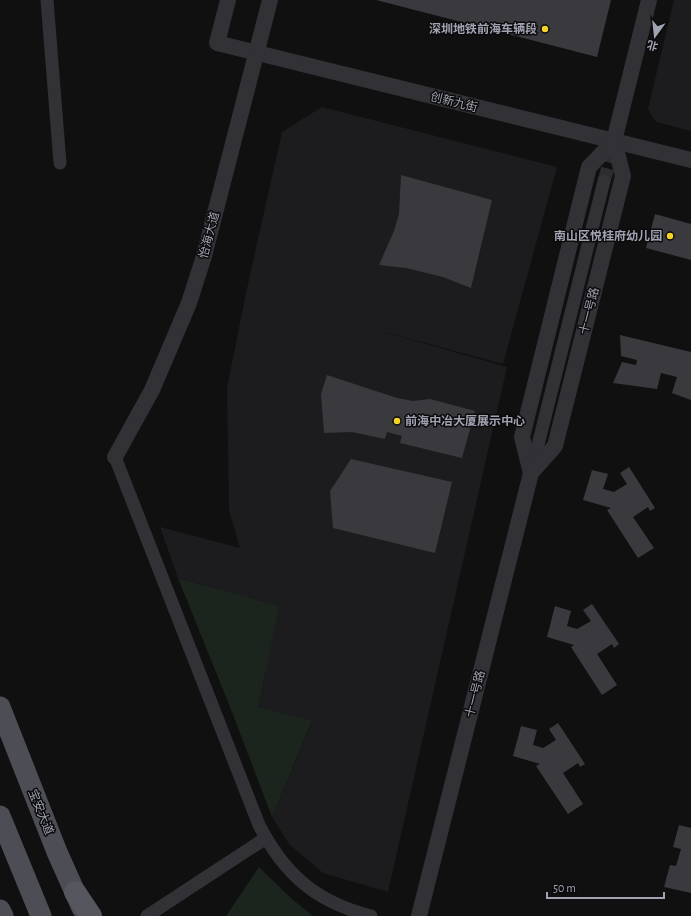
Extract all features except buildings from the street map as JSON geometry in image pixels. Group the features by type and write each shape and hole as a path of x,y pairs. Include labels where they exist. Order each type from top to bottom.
{"highway":[{"path":"75,892 91,916"}],"main road":[{"name":"宝安大道","path":"0,707 85,916"},
{"path":"0,816 41,916"},
{"path":"0,910 3,916"}],"street":[{"path":"47,0 60,163"},
{"name":"创新九街","path":"228,0 217,43 691,160"},
{"name":"怡海大道","path":"114,457 152,390 189,303 204,256 270,0"},
{"name":"十一号路","path":"419,916 531,472 555,446 624,176 614,141 649,0"},
{"name":"十一号路","path":"531,472 522,437 589,167 614,141"},
{"path":"531,472 604,181"},
{"path":"114,457 259,825 266,838 281,862 296,878 318,896 338,906 371,916"},
{"path":"147,916 266,838"}],"shaded area":[{"path":"674,0 691,0 691,131 656,122 648,109"},
{"path":"322,107 557,167 503,364 370,328 507,367 388,892 323,873 289,844 272,817 312,722 258,707 278,606 178,578 160,527 240,548 229,510 227,388 246,293 282,132"},
{"path":"178,578 279,606 258,707 312,721 272,817 230,707"},
{"path":"259,867 292,899 313,916 226,916"}],"tunnel":[{"path":"604,181 615,143"}],"place":[{"name":"深圳地铁前海车辆段","path":"545,29"},
{"name":"南山区悦桂府幼儿园","path":"670,236"},
{"name":"前海中冶大厦展示中心","path":"397,421"}]}
